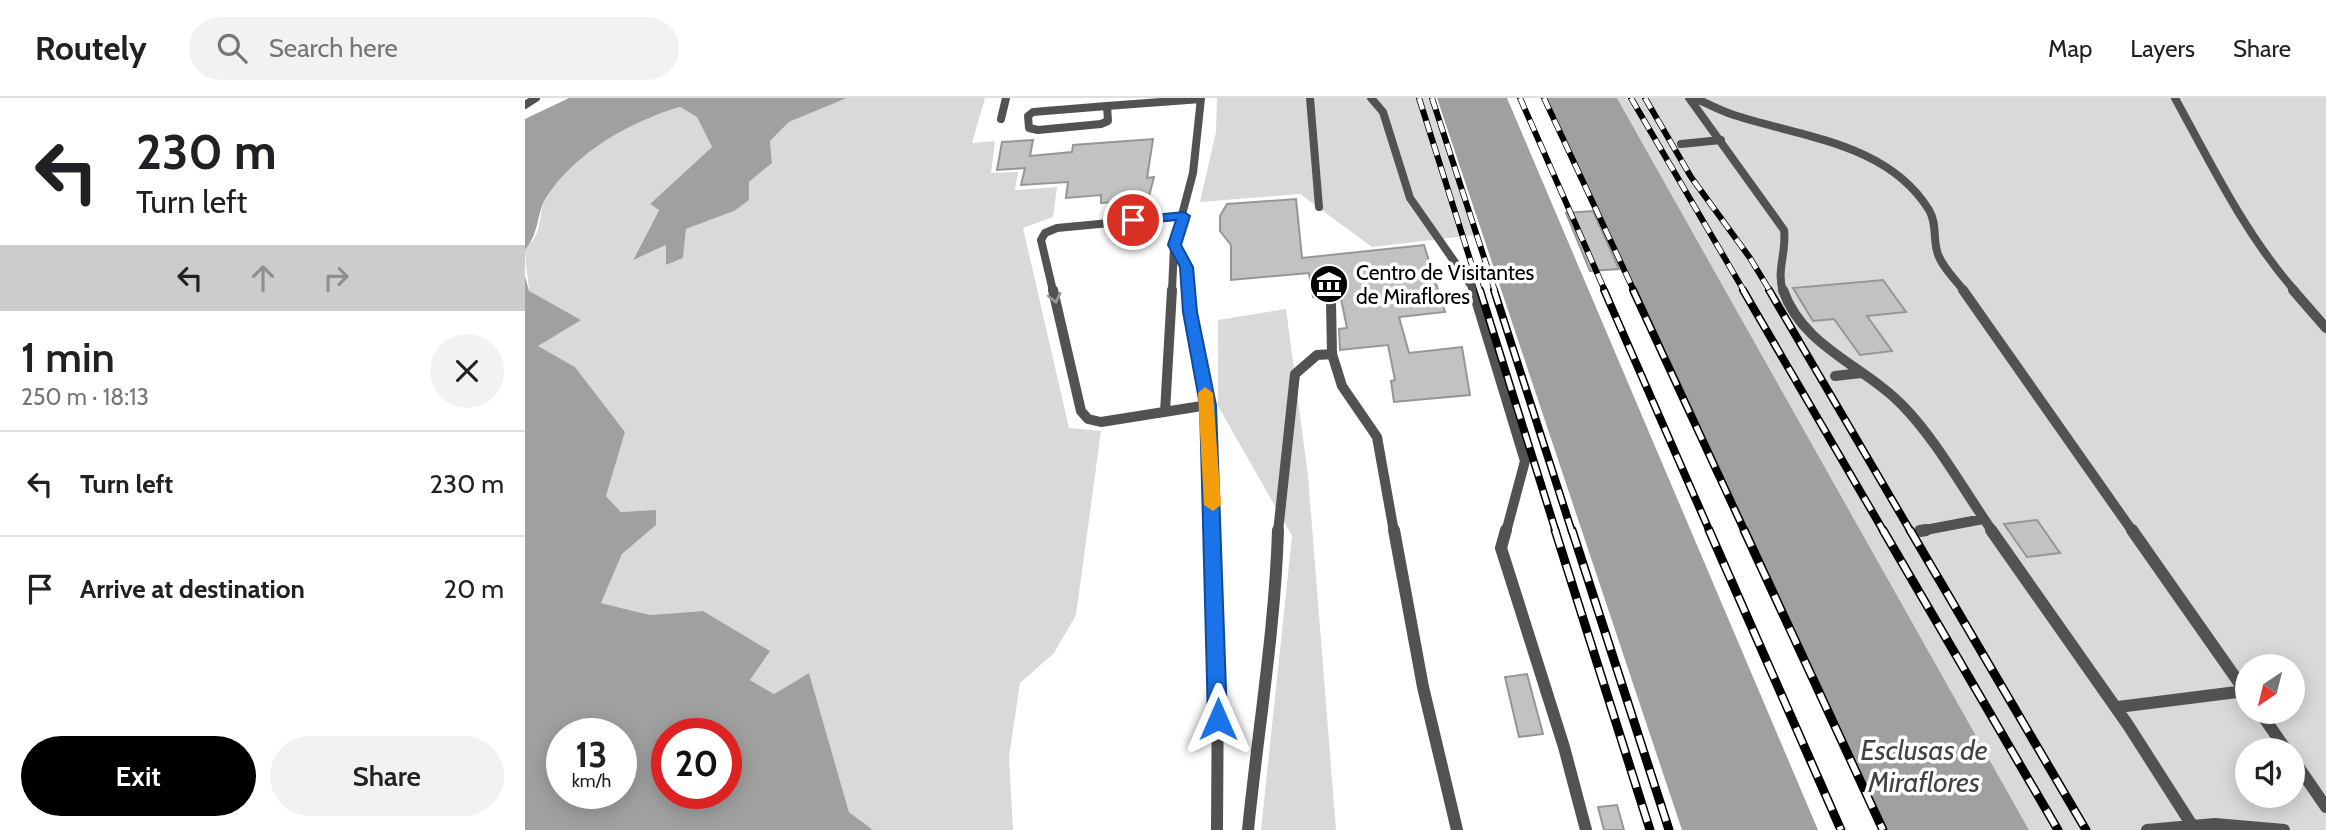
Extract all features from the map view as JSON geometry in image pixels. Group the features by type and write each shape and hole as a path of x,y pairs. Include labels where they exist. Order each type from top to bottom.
{"lane":[{"path":"525,105 536,98"},
{"path":"1002,119 1006,98"},
{"path":"1310,98 1319,207"},
{"path":"1371,98 1383,112 1410,198 1477,295 1525,461 1501,548 1564,747 1586,830"},
{"path":"1689,98 1784,230 1786,251 1779,273 1780,282 1795,316 1818,341 1890,393 1914,418 2118,707 2193,826"},
{"path":"1695,98 1733,115 1812,134 1850,148 1881,164 1918,195 1935,226 1937,253 2235,676"},
{"path":"2175,98 2236,209 2276,270 2326,328"},
{"path":"1107,106 1108,121 1101,124 1038,130 1029,128 1028,116 1033,112 1107,106 1201,99 1201,135 1184,216 1174,245 1165,412"},
{"path":"1681,144 1721,141"},
{"path":"1184,216 1056,228 1045,233 1041,240 1081,411 1088,419 1101,422 1208,405"},
{"path":"1174,245 1186,267 1190,312 1208,405 1218,666 1217,830"},
{"path":"1331,302 1332,354 1347,396 1377,437 1420,673 1457,830"},
{"path":"1248,830 1263,681 1276,592 1279,511 1295,374 1317,355 1332,354"},
{"path":"1835,376 1861,373"},
{"path":"1920,531 1983,519"},
{"path":"2118,707 2235,693"},
{"path":"2305,776 2326,807"},
{"path":"2147,830 2223,822 2284,830"}],"shaded area":[{"path":"847,98 985,98 972,143 995,141 991,173 1018,172 1015,190 1057,187 1053,217 1023,228 1069,428 1101,431 1076,615 1054,653 1020,683 1009,757 1013,830 873,830 849,812 809,673 774,694 750,680 769,651 703,611 650,615 601,603 622,554 656,525 656,511 621,512 606,496 625,432 575,367 537,346 525,249 537,232 547,195 574,164 590,151 623,130 660,113 680,107 697,117 712,147 650,204 659,209 633,259 667,245 666,265 683,258 686,229 734,211 749,182 772,163 770,141 789,122"},
{"path":"1217,98 1433,98 1475,235 1372,247 1300,194 1200,202 1216,132"},
{"path":"1617,98 2326,98 2326,830 2029,830"},
{"path":"1286,309 1308,476 1336,830 1261,830 1292,536 1218,406 1218,320"}],"water":[{"path":"569,98 847,98 789,122 770,141 772,163 749,182 749,200 734,211 686,229 683,258 666,265 666,245 633,260 659,210 650,204 712,147 697,117 680,107 624,130 589,152 573,166 547,196 534,235 525,250 525,119"},
{"name":"Esclusas de Miraflores","path":"1437,98 1507,98 1818,830 1682,830"},
{"name":"Esclusas de Miraflores","path":"1547,98 1617,98 2029,830 1887,830"},
{"path":"525,276 529,291 581,320 538,346 575,367 625,432 606,496 621,512 656,510 656,525 622,554 601,603 650,615 703,611 770,651 750,680 774,694 809,673 849,812 873,830 525,830"}],"building":[{"path":"1153,139 1147,178 1154,177 1148,200 1101,203 1101,195 1066,198 1068,182 1021,185 1025,168 997,170 1002,142 1033,140 1030,156 1072,152 1073,145"},
{"path":"1296,199 1302,258 1424,245 1445,312 1399,317 1409,353 1462,347 1470,395 1394,402 1391,381 1395,380 1388,345 1340,350 1339,329 1347,328 1340,294 1313,297 1309,273 1231,280 1231,245 1220,231 1220,216 1227,204"},
{"path":"1593,211 1619,269 1590,271 1566,213"},
{"path":"1883,280 1906,312 1867,316 1892,351 1860,355 1834,319 1813,321 1793,288"},
{"path":"2037,520 2060,553 2027,557 2004,524"},
{"path":"1527,674 1543,734 1519,737 1505,677"},
{"path":"1617,805 1624,830 1604,830 1598,807"}],"railway":[{"path":"1419,98 1480,291"},
{"path":"1432,98 1495,291"},
{"path":"1520,98 1605,291"},
{"path":"1544,98 1634,291"},
{"path":"1631,98 1744,291"},
{"path":"1645,98 1691,177 1750,258 1770,291"},
{"path":"1480,290 1556,532"},
{"path":"1494,290 1572,532"},
{"path":"1604,290 1710,532"},
{"path":"1633,290 1745,532"},
{"path":"1743,290 1884,532"},
{"path":"1769,290 1911,532"},
{"path":"1555,530 1650,830"},
{"path":"1572,530 1669,830"},
{"path":"1709,530 1841,830"},
{"path":"1744,530 1883,830"},
{"path":"1883,530 2058,830"},
{"path":"1910,530 2086,830"}],"slow traffic":[{"path":"1205,393 1208,405 1213,505"}],"place":[{"name":"Centro de Visitantes de Miraflores","path":"1329,284"}],"route":[{"path":"1133,220 1184,216 1174,245 1186,267 1190,312 1208,405 1218,719"}]}
